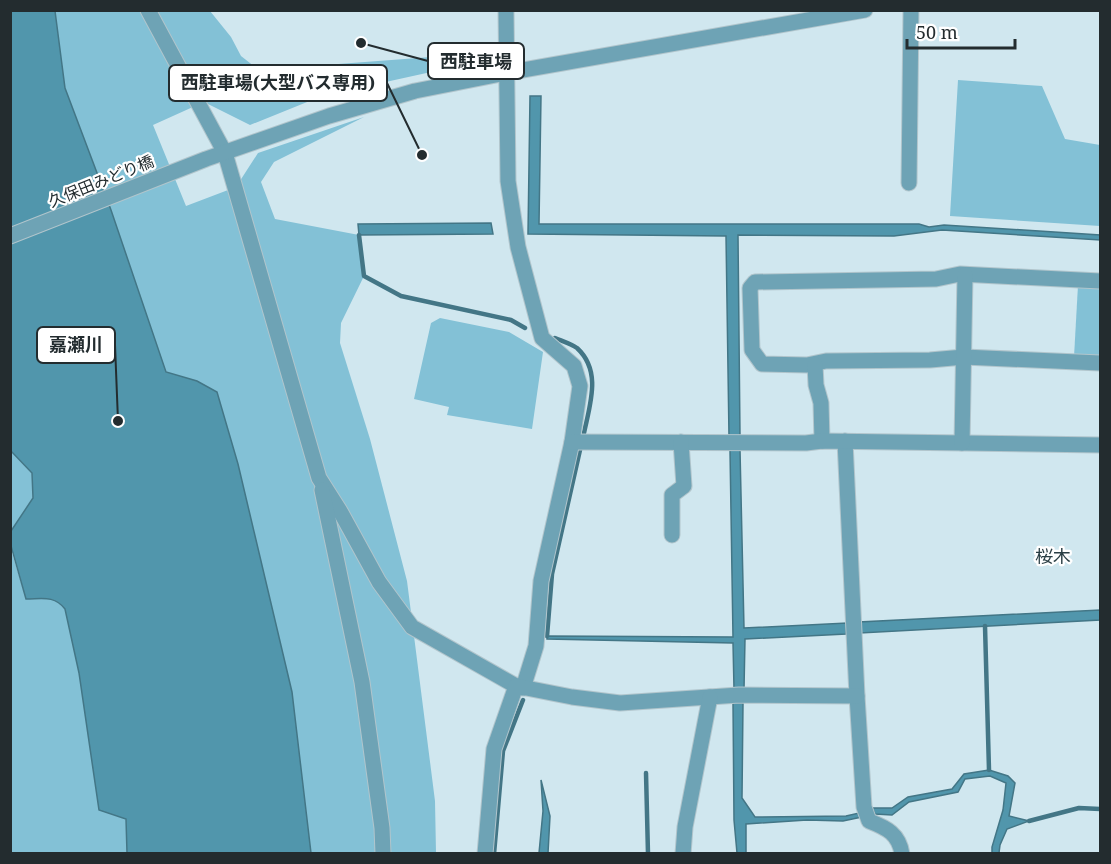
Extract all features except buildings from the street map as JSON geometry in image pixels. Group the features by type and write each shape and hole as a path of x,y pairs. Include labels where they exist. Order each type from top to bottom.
{"street":[{"path":"148,10 225,153 319,478 362,682 382,828 383,854"},
{"path":"155,10 160,32"},
{"path":"485,854 495,749 536,646 541,581 572,442 580,386 574,366 542,339 518,247 508,181 506,10"},
{"name":"久保田みどり橋","path":"10,236 206,159 329,116 415,91 865,10"},
{"path":"909,183 911,10"},
{"path":"1101,281 965,274 936,279 755,282 750,288 752,350 762,364 815,365 826,361 930,360 964,357 1101,363"},
{"path":"962,443 965,274"},
{"path":"815,365 816,385 821,403 822,441"},
{"path":"572,442 806,443 845,441 1101,445"},
{"path":"845,441 864,807 869,821 891,830 901,844 902,854"},
{"path":"672,535 672,495 684,486 681,442"},
{"path":"319,478 379,582 412,627 519,687 621,703 739,695 857,696"},
{"path":"683,854 685,827 710,697"}],"shaded area":[{"path":"10,11 55,11 65,88 111,210 166,372 197,381 217,392 238,464 292,692 311,853 127,853 126,819 99,810 79,673 65,609 52,600 26,599 11,546 11,531 33,498 32,473 10,450"},
{"path":"55,11 210,11 231,37 241,56 259,70 484,53 481,61 322,96 250,125 204,102 153,125 186,206 236,187 258,153 364,117 274,162 261,182 275,219 359,235 364,276 341,323 340,343 370,439 407,581 435,801 436,853 311,853 292,692 197,381 166,373 111,210 65,88"},
{"path":"958,80 1042,86 1065,139 1100,145 1100,226 950,216"},
{"path":"530,96 541,96 539,224 919,224 929,227 944,225 1100,235 1100,240 942,230 894,236 738,235 740,436 729,436 726,236 528,234"},
{"path":"491,223 493,234 359,235 358,224"},
{"path":"1078,285 1100,286 1100,358 1074,357"},
{"path":"440,318 509,332 543,352 532,429 447,415 449,407 414,399 431,323"},
{"path":"11,450 32,473 33,498 11,531"},
{"path":"730,450 740,450 744,628 847,623 846,634 745,639 744,689 734,689 733,643 547,639 547,636 733,637"},
{"path":"10,546 26,599 52,600 65,609 79,673 126,819 127,853 11,853"},
{"path":"1100,610 1100,620 860,633 859,622"},
{"path":"733,702 743,703 742,798 755,817 846,816 859,813 862,817 843,821 807,820 746,824 746,853 737,853 734,820"},
{"path":"989,770 1008,776 1015,783 1009,816 1029,821 1007,829 999,853 992,853 992,847 1003,810 1006,783 990,776 965,779 958,792 909,802 892,815 875,814 872,808 892,808 908,797 952,789 964,774"},
{"path":"541,780 550,816 548,853 539,853 543,811"}],"waterway":[{"path":"359,235 364,276 401,296 511,320 525,328"},
{"path":"555,338 577,348 585,357 589,367 592,388 584,433"},
{"path":"547,636 552,574 580,450"},
{"path":"985,626 989,770"},
{"path":"494,854 503,751 523,700"},
{"path":"646,773 648,854"},
{"path":"1029,821 1079,808 1100,809"}],"place":[{"name":"西駐車場","path":"361,43"},
{"name":"西駐車場(大型バス専用)","path":"422,155"},
{"name":"嘉瀬川","path":"118,421"}],"district":[{"name":"桜木","path":"1053,556"}]}
